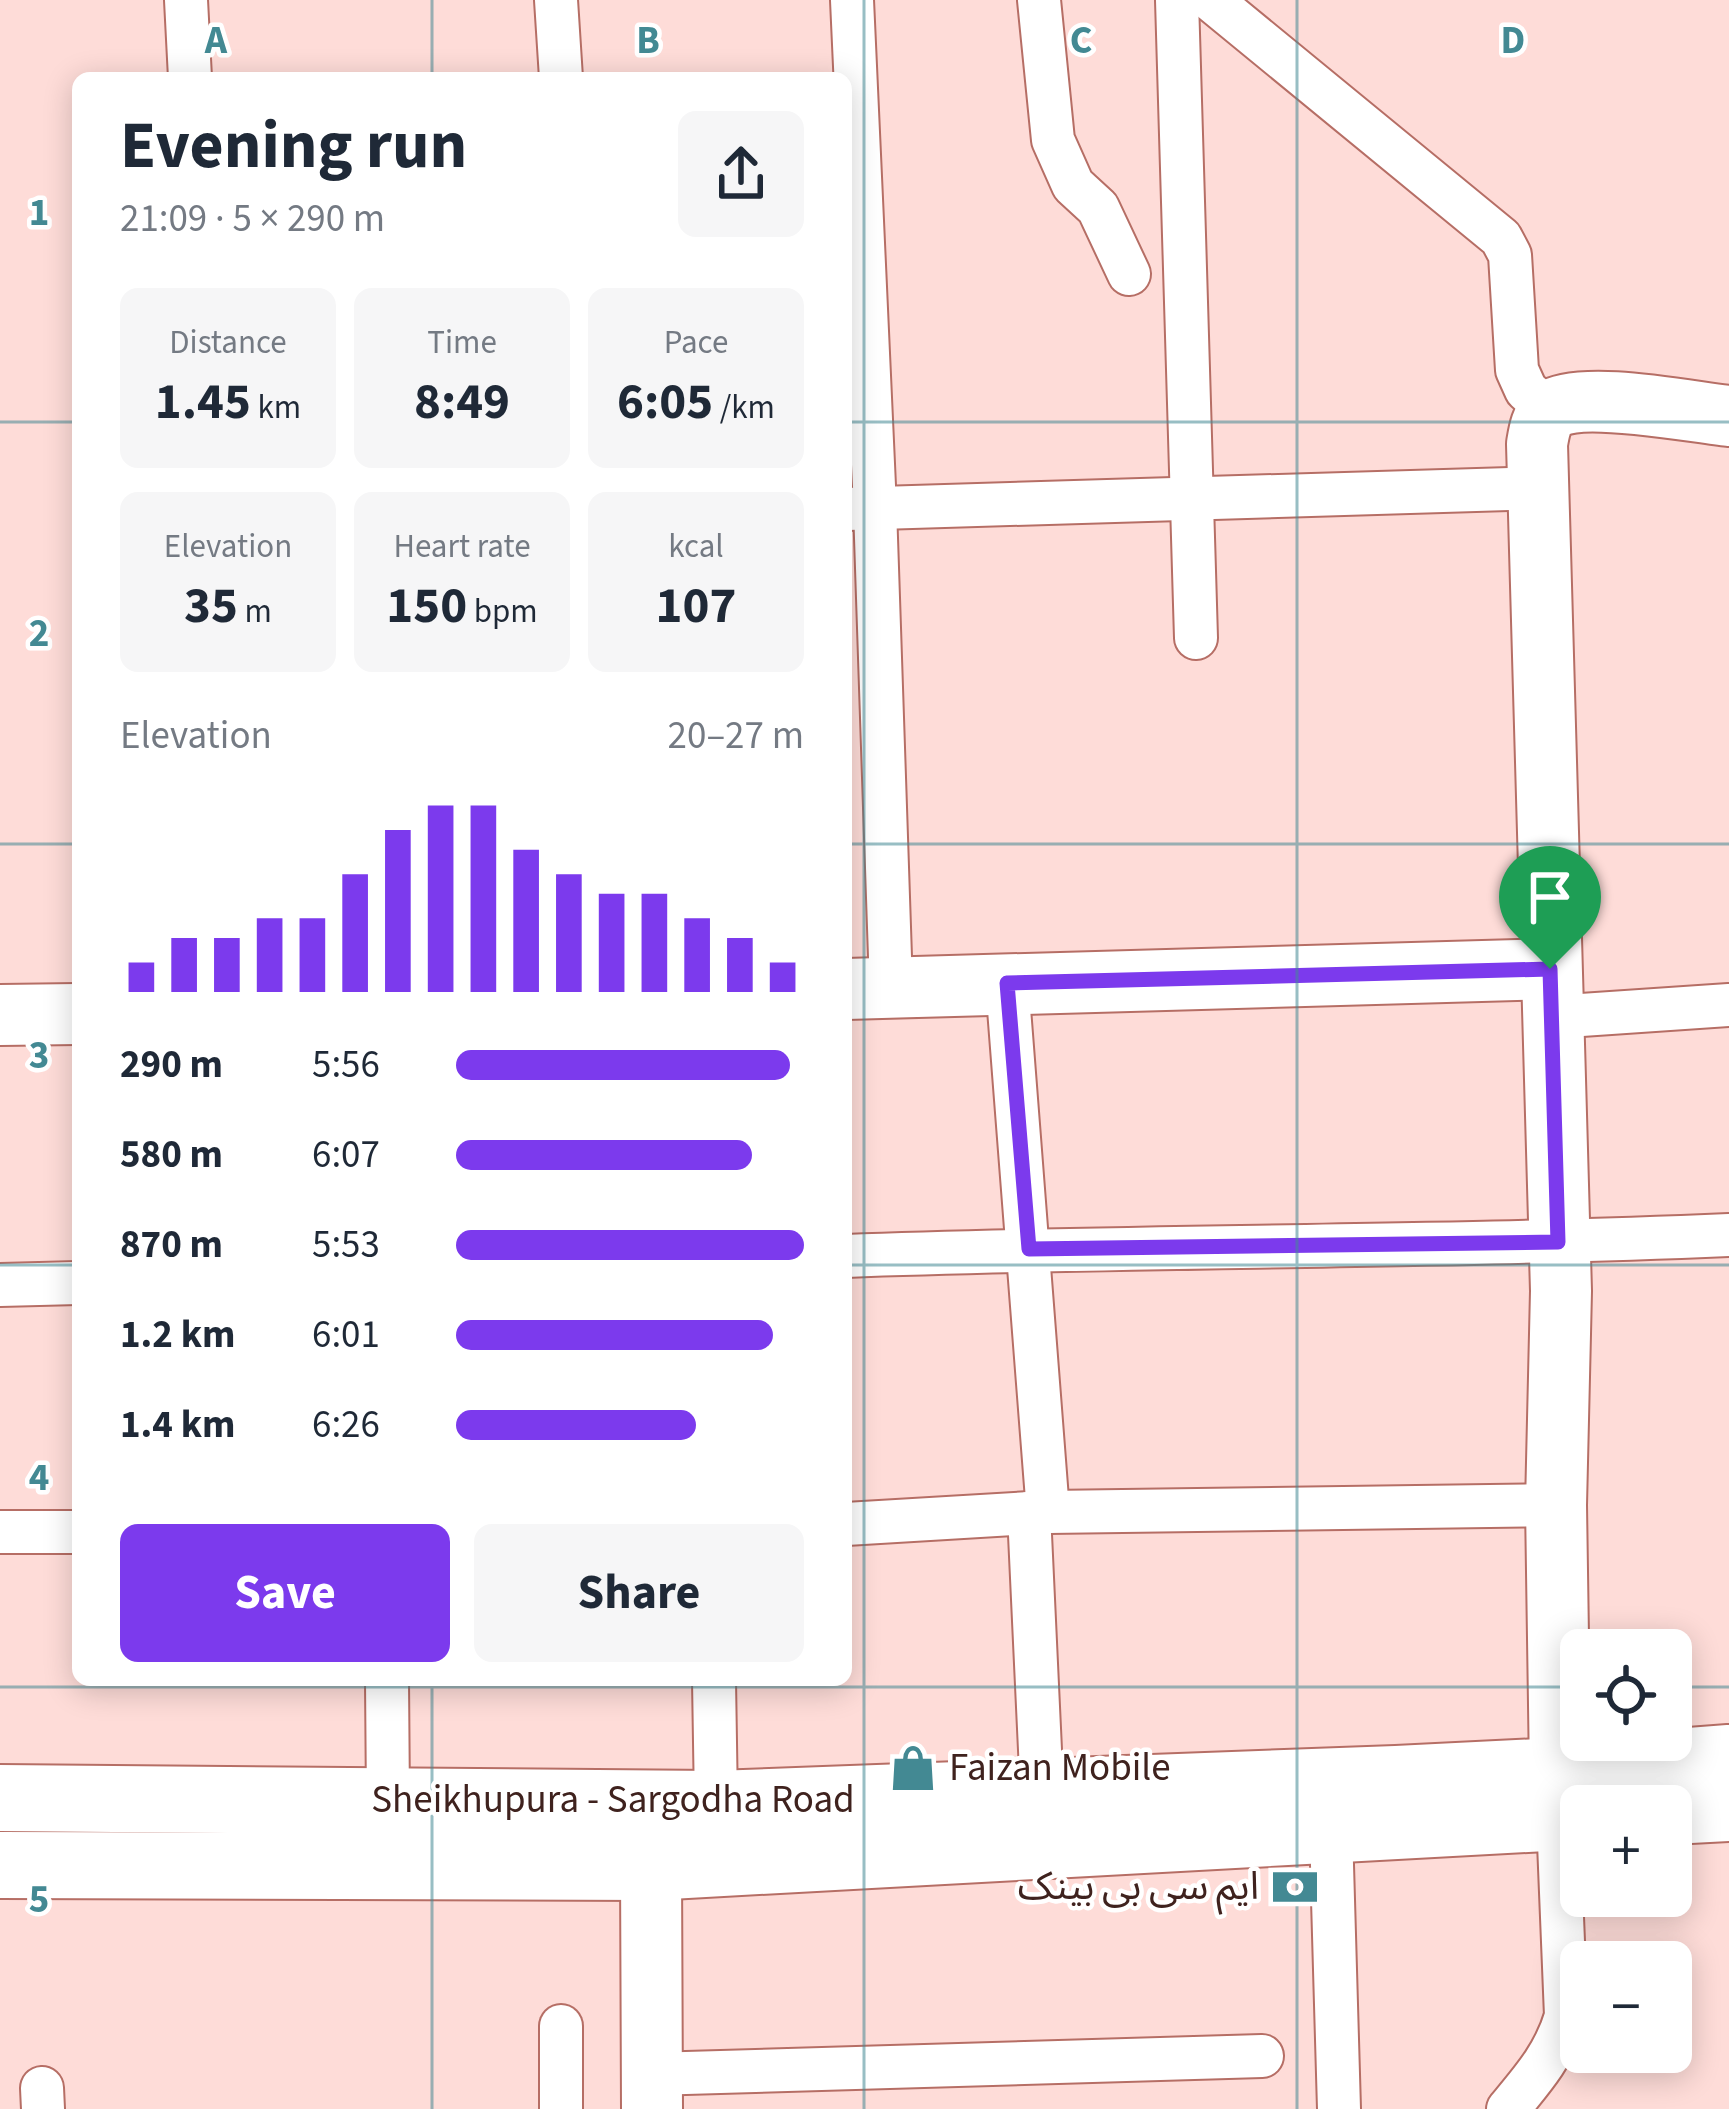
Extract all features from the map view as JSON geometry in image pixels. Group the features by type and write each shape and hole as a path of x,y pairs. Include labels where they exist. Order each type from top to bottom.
{"highway":[{"name":"Sheikhupura - Sargodha Road","path":"1629,1785 1729,1758"},
{"name":"Sheikhupura - Sargodha Road","path":"0,1798 716,1804 1042,1793 1560,1802"},
{"name":"Sheikhupura - Sargodha Road","path":"0,1864 651,1867 1330,1830 1560,1803"},
{"path":"1692,1810 1729,1808"}],"street":[{"path":"186,0 190,72"},
{"path":"556,0 561,72"},
{"path":"852,0 868,988 1007,983 1551,993 1729,1005"},
{"path":"1039,0 1053,140 1073,185 1098,208 1129,274"},
{"path":"1177,0 1196,638"},
{"path":"1210,0 1501,238 1510,255 1517,370 1526,390 1550,411"},
{"path":"1565,1785 1556,1505 1561,1291 1537,444 1541,423 1550,411 1585,402 1729,416"},
{"path":"861,509 1540,488"},
{"path":"1007,983 1029,1249 1042,1793"},
{"path":"0,1015 72,1014"},
{"path":"852,1256 1729,1235"},
{"path":"0,1285 72,1283"},
{"path":"852,1524 1038,1512 1556,1505"},
{"path":"0,1532 72,1532"},
{"path":"387,1686 388,1801"},
{"path":"714,1686 716,1804"},
{"path":"1330,1830 1339,2109"},
{"path":"651,1867 651,2092 1262,2056"},
{"path":"1508,2109 1546,2064 1558,2041 1565,2016 1565,1917"},
{"path":"561,2026 561,2109"}],"place":[{"name":"Faizan Mobile","path":"913,1768"},
{"name":"ایم سی بی بینک","path":"1295,1887"}],"route":[{"path":"1550,969 1558,1242 1029,1249 1007,983 1550,969"}]}
